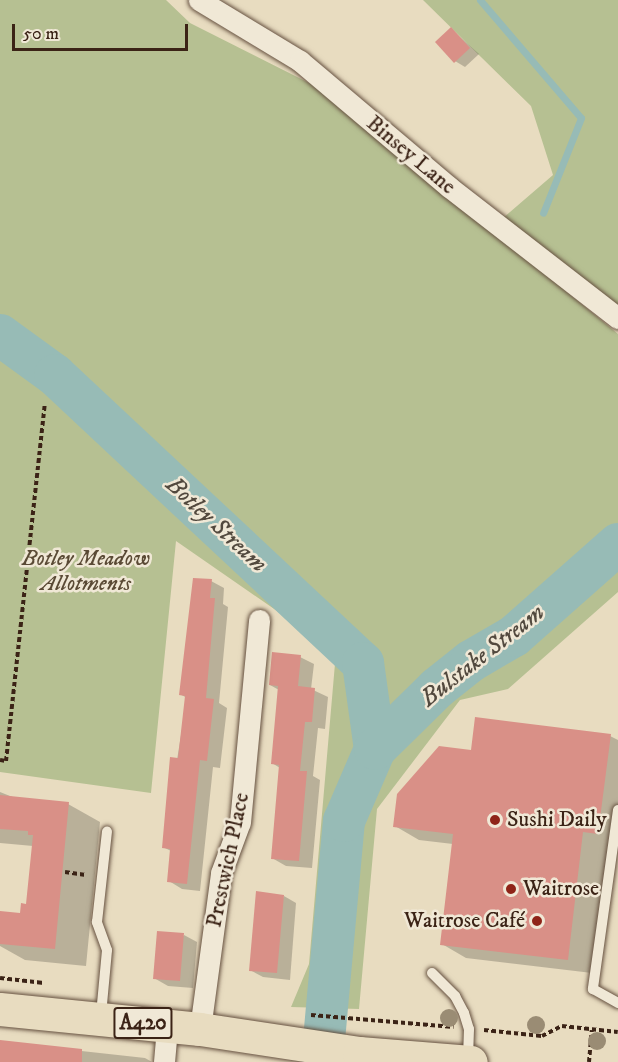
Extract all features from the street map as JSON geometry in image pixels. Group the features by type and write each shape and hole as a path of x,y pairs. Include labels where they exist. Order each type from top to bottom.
{"main road":[{"name":"A420","path":"0,1009 200,1029 359,1053 469,1062"}],"street":[{"name":"Binsey Lane","path":"199,0 300,61 449,187 618,318"},
{"name":"Prestwich Place","path":"200,1029 221,873 240,822 260,620"},
{"path":"164,1062 167,1025"}],"lane":[{"path":"618,810 593,989 618,1003"},
{"path":"101,1019 106,950 97,922 107,832"},
{"path":"432,973 455,996 464,1013 469,1029 469,1062"}],"path":[{"path":"0,760 6,761 45,403"},
{"path":"309,1015 423,1024"},
{"path":"484,1030 542,1036 562,1026 618,1032"},
{"path":"589,1062 592,1030"}],"green space":[{"name":"Botley Meadow Allotments","path":"0,0 166,0 190,23 319,88 618,334 618,592 508,689 460,700 377,809 359,1009 291,1007 309,964 336,652 176,541 151,793 0,772"},
{"path":"423,0 618,0 618,310 502,219 553,175 531,106"}],"building":[{"path":"451,27 470,48 454,63 435,42"},
{"path":"193,578 212,579 210,598 215,598 206,698 214,699 207,761 200,760 187,884 167,882 170,849 162,848 170,757 178,758 185,696 179,695"},
{"path":"272,652 301,655 298,686 315,688 312,722 305,722 300,771 307,771 299,861 271,859 279,765 271,764 278,686 269,685"},
{"name":"Waitrose","path":"475,717 611,734 598,834 583,832 568,960 440,945 453,834 393,827 397,794 439,746 471,750"},
{"path":"0,795 69,802 55,949 0,944 0,911 20,913 21,903 26,904 33,835 28,835 28,831 0,829"},
{"path":"256,891 284,895 277,973 249,971"},
{"path":"157,931 184,933 180,981 153,979"},
{"path":"0,1040 82,1049 82,1062 0,1062"}],"waterway":[{"path":"480,0 581,118 543,213"},
{"name":"Botley Stream","path":"0,335 55,375 363,663 375,749"},
{"name":"Bulstake Stream","path":"322,1062 344,821 375,749 437,688 471,661 514,636 618,544"}],"place":[{"name":"Sushi Daily","path":"495,820"},
{"name":"Waitrose","path":"511,889"},
{"name":"Waitrose Café","path":"537,921"}]}
